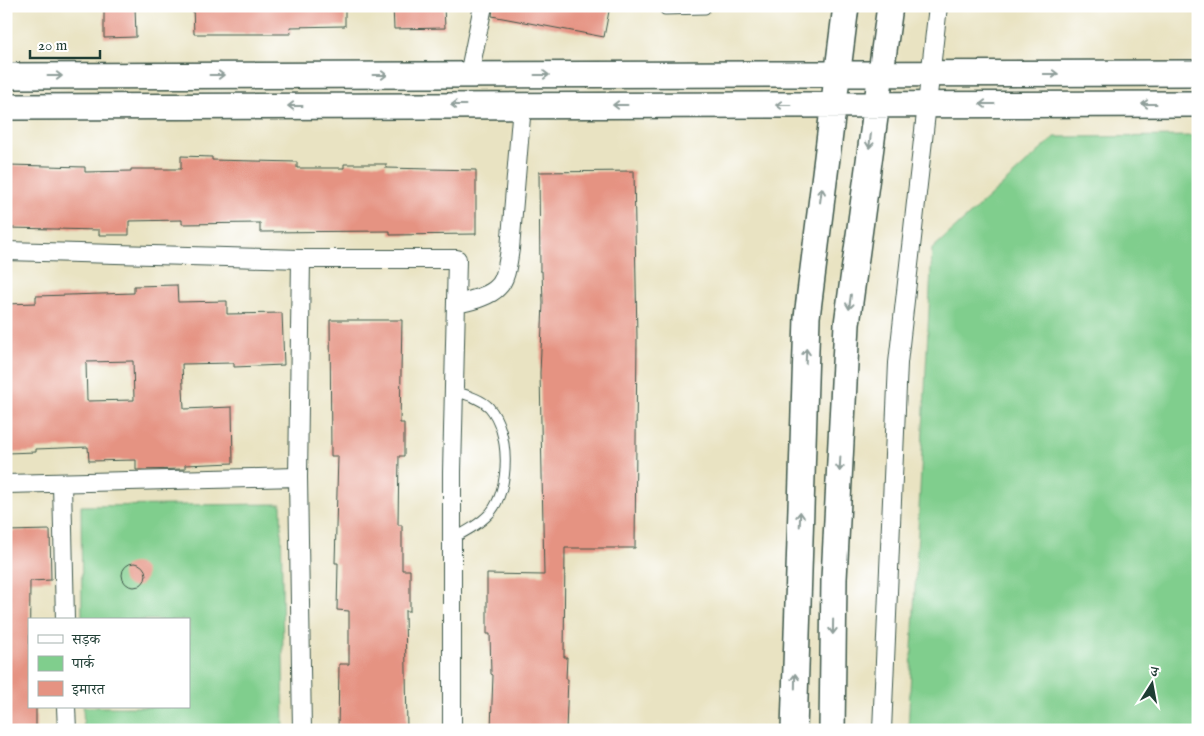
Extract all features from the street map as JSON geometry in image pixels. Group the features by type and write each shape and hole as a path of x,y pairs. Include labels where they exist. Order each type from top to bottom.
{"street":[{"path":"469,75 483,6"},
{"path":"794,730 807,317 832,105 846,6"},
{"path":"832,730 834,579 847,324 875,104 890,6"},
{"path":"882,730 898,363 938,6"},
{"path":"6,76 1198,73"},
{"path":"6,107 1198,104"},
{"path":"457,304 475,299 498,287 506,270 510,249 522,105"},
{"path":"6,251 300,259 457,259 452,539 452,730"},
{"path":"300,259 298,477 302,730"},
{"path":"6,484 298,477"},
{"path":"62,483 64,618"},
{"path":"66,708 66,730"}],"lane":[{"path":"665,6 664,10 705,9 706,6"},
{"path":"452,539 475,526 491,512 499,496 504,475 505,450 500,423 488,406 474,397 454,391"}],"green space":[{"path":"1198,136 1198,730 908,730 932,249 1055,137"},
{"path":"281,504 284,730 84,730 83,708 190,708 190,618 82,618 81,506"}],"building":[{"path":"104,6 135,6 136,37 104,38"},
{"path":"193,6 345,6 345,26 290,27 291,34 194,34"},
{"path":"393,6 444,6 445,28 394,29"},
{"path":"493,6 610,6 604,37 492,16"},
{"path":"181,156 212,157 212,160 297,162 297,168 344,168 344,164 386,164 386,168 476,170 476,234 390,235 390,231 260,232 260,223 182,224 182,220 129,221 129,235 99,235 99,230 9,228 9,165 85,167 85,172 131,171 131,169 181,169"},
{"path":"634,171 637,338 635,548 565,548 564,657 567,657 566,679 568,679 566,730 491,729 493,675 491,674 490,634 487,634 487,574 544,575 540,373 543,303 542,271 540,271 539,172"},
{"path":"177,285 178,302 227,301 227,314 282,313 284,365 234,367 234,363 182,364 184,409 232,407 233,463 185,465 185,469 136,470 136,460 89,461 88,447 36,449 36,452 6,453 6,304 36,303 36,296 134,293 134,286","holes":["133,361 134,400 87,401 86,362"]},
{"path":"330,320 402,320 400,423 404,423 404,456 399,456 398,525 402,525 402,570 410,570 410,611 405,611 407,730 338,730 339,664 349,664 349,611 337,610 338,563 335,563 338,456 331,456"},
{"path":"50,530 51,580 30,581 28,708 36,708 36,730 6,730 6,531"},
{"path":"134,563 143,566 146,575 143,584 134,587 125,584 122,575 125,566"}]}
